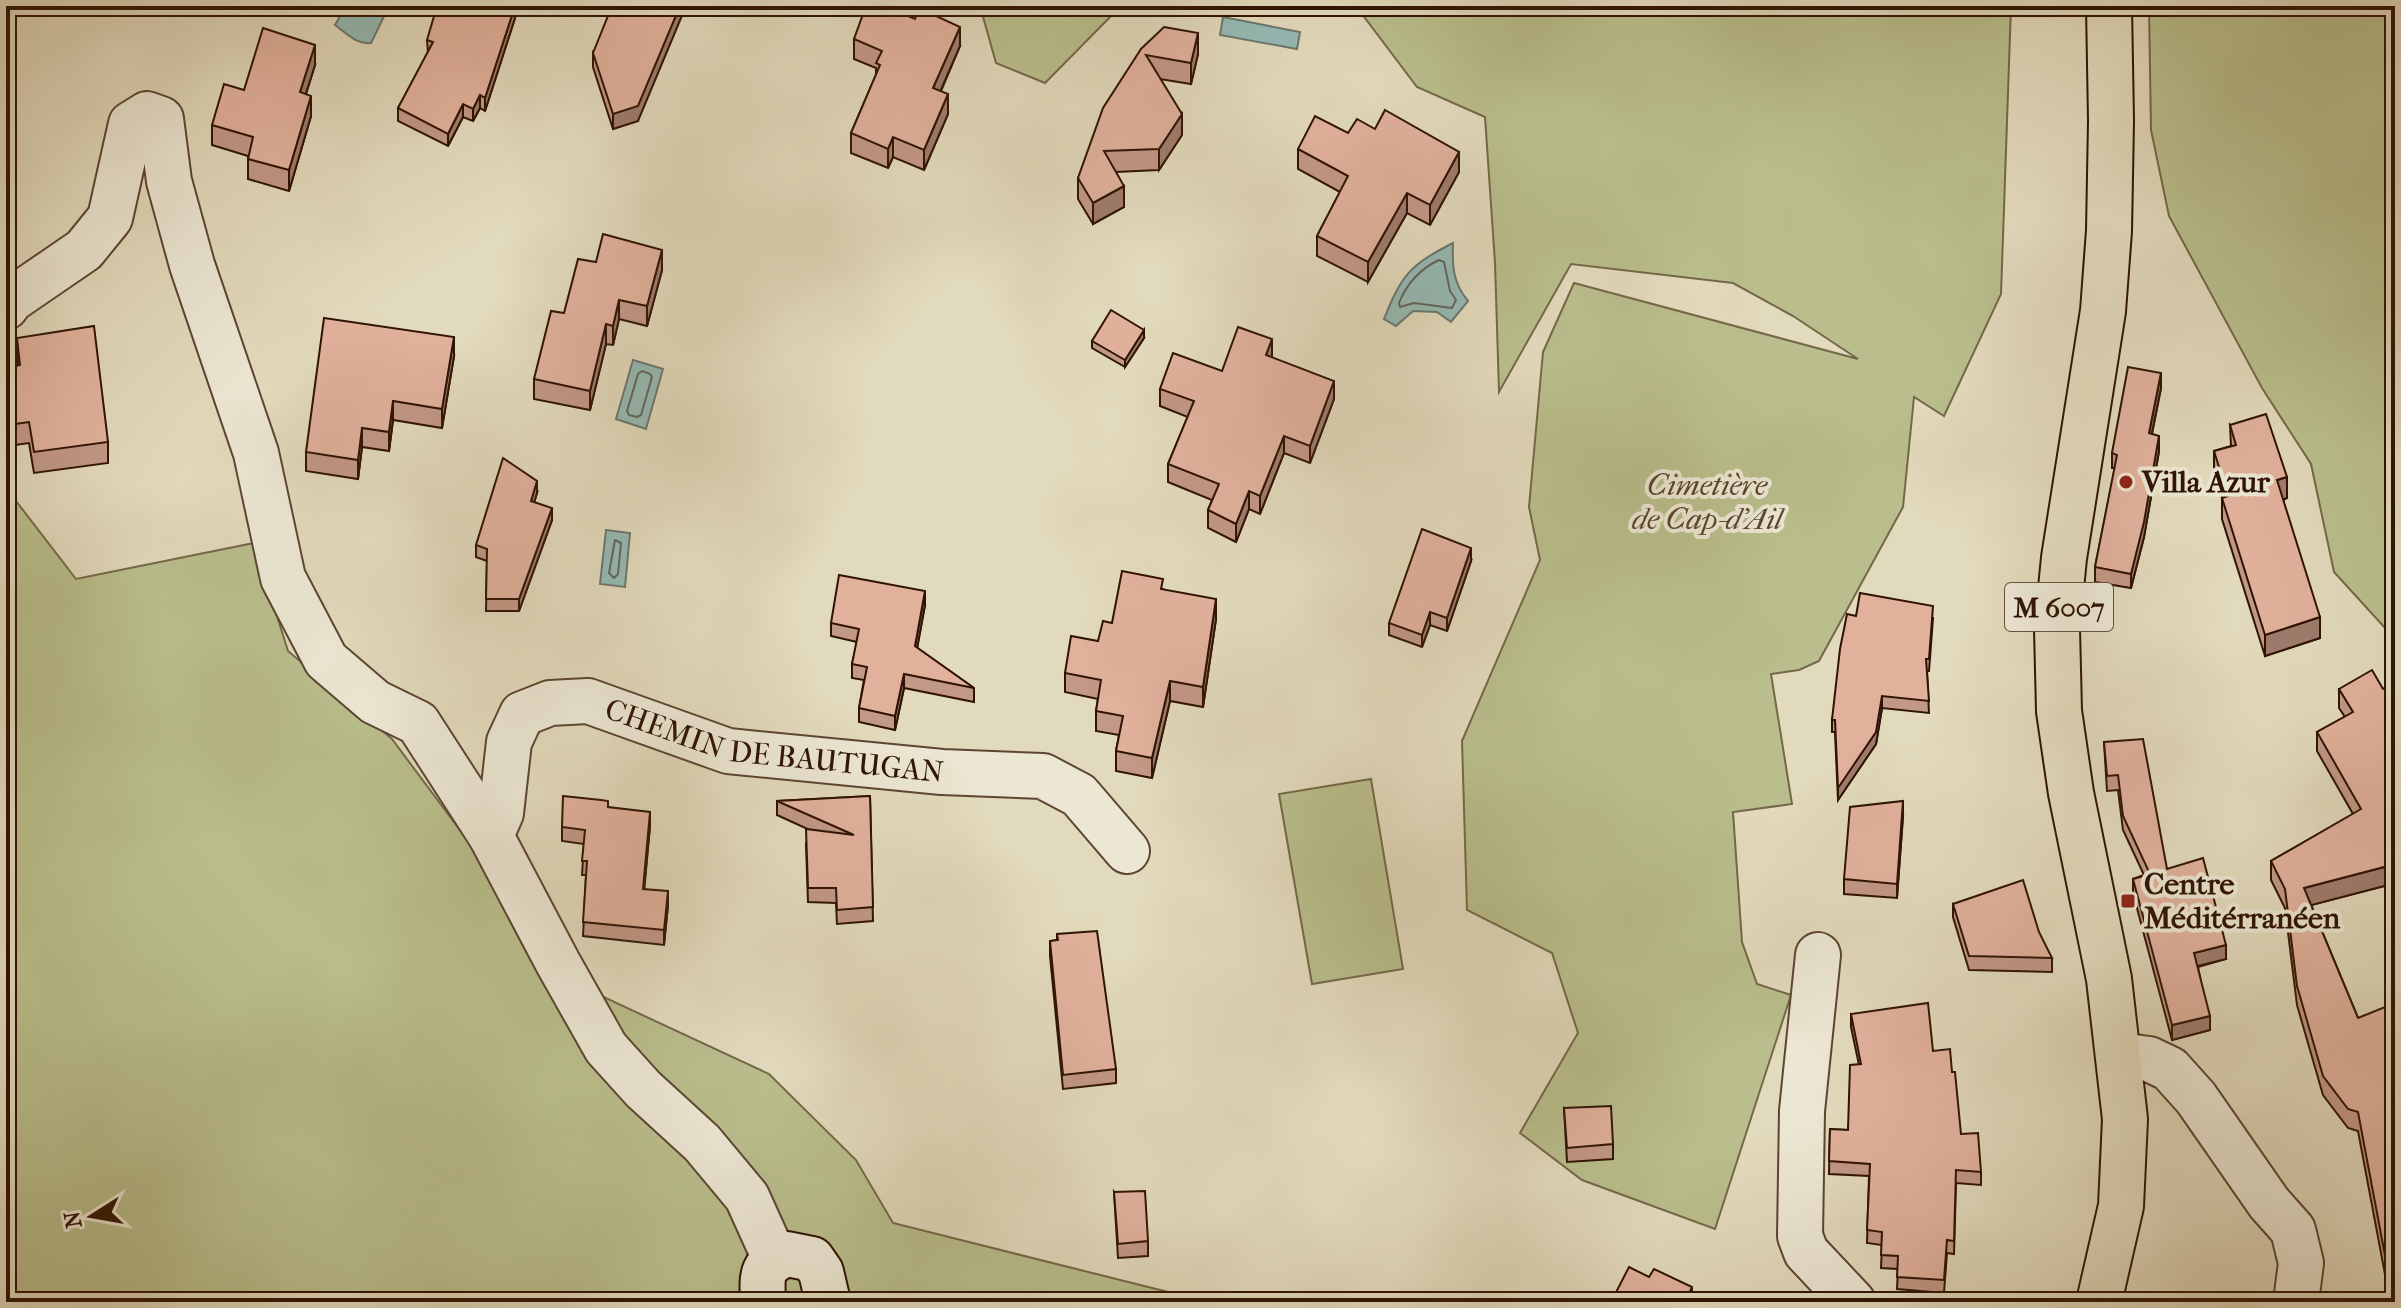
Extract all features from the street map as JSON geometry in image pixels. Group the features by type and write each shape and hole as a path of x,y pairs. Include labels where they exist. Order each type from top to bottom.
{"main road":[{"name":"M 6007","path":"2099,1302 2121,1206 2125,1119 2106,964 2071,793 2059,711 2057,629 2064,558 2104,295 2109,231 2111,121 2109,6"}],"street":[{"path":"6,307 11,300 84,250 110,218 131,124 147,114 161,119 169,181 192,265 256,453 283,578 326,660 375,702 418,723 491,836 606,1048 643,1089 702,1143 747,1197 775,1259"},
{"name":"CHEMIN DE BAUTUGAN","path":"491,836 501,813 509,742 522,714 550,703 588,701 728,751 942,772 1043,776 1079,795 1127,851"},
{"path":"1818,955 1802,1111 1800,1236 1806,1252 1853,1302"},
{"path":"2119,1055 2149,1059 2170,1069 2196,1098 2269,1203 2293,1230 2301,1263 2296,1302"},
{"path":"763,1302 762,1276 775,1259 787,1254 812,1259 821,1272 828,1302"}],"green space":[{"path":"980,6 1121,6 1045,83 996,63"},
{"name":"Cimetière de Cap-d'Ail","path":"1356,6 2011,6 2001,294 1944,416 1914,397 1903,507 1819,661 1799,670 1771,674 1792,804 1733,812 1742,942 1757,984 1791,995 1715,1229 1582,1180 1520,1133 1578,1033 1552,953 1467,910 1462,741 1540,560 1529,507 1543,352 1574,283 1858,359 1793,316 1733,283 1571,264 1499,392 1495,263 1485,117 1417,87"},
{"path":"2149,6 2395,6 2395,639 2334,572 2311,464 2262,388 2169,216 2151,130"},
{"path":"6,488 76,579 254,543 288,651 392,739 480,857 595,993 769,1074 856,1160 893,1223 1200,1302 6,1302"},
{"path":"1371,779 1403,969 1312,984 1279,794"}],"water":[{"path":"346,6 389,6 371,43 356,40 335,25"},
{"path":"1223,17 1300,32 1297,49 1220,35"},
{"path":"1453,243 1454,274 1468,301 1451,322 1437,312 1413,311 1396,326 1384,319 1396,291 1409,272"},
{"path":"633,360 663,369 646,429 616,419"},
{"path":"606,530 630,533 625,587 600,584"}],"building":[{"path":"437,6 515,6 485,98 480,95 473,109 463,104 448,134 398,108 433,42 427,40"},
{"path":"612,6 680,6 638,106 613,114 593,53"},
{"path":"866,6 885,6 915,19 919,8 960,27 933,88 948,94 924,150 893,137 888,149 851,133 880,65 876,63 882,51 854,39"},
{"path":"1164,27 1198,33 1191,63 1146,55 1182,114 1159,149 1104,151 1124,186 1093,203 1078,178 1103,108 1141,49"},
{"path":"263,28 315,45 300,92 311,96 289,170 248,159 253,137 212,125 224,84 244,90"},
{"path":"1385,110 1459,152 1430,205 1407,193 1368,262 1317,236 1348,176 1298,149 1315,116 1348,133 1357,119 1375,129"},
{"path":"603,234 662,250 647,306 619,300 613,326 606,324 590,391 534,379 551,311 564,313 578,259 596,262"},
{"path":"1111,310 1144,330 1125,360 1092,341"},
{"path":"324,318 454,337 442,409 393,401 389,432 362,428 358,460 306,452"},
{"path":"94,326 108,442 34,452 29,422 7,425 6,368 20,365 17,338"},
{"path":"1238,327 1272,339 1266,355 1334,381 1310,446 1284,436 1260,496 1249,491 1236,524 1208,510 1219,484 1168,464 1194,401 1160,389 1173,353 1222,371"},
{"path":"2128,367 2161,373 2149,433 2159,436 2144,522 2131,574 2095,567 2117,455 2112,453"},
{"path":"2266,414 2287,477 2277,480 2320,617 2265,635 2222,498 2228,496 2214,451 2236,445 2230,425"},
{"path":"503,458 537,481 531,501 552,508 519,599 486,599 487,549 476,545"},
{"path":"1422,529 1471,548 1447,618 1430,612 1422,635 1389,623"},
{"path":"1122,571 1163,579 1161,589 1216,599 1203,687 1170,681 1152,758 1116,751 1123,716 1096,711 1101,680 1065,673 1071,636 1098,641 1103,621 1112,623"},
{"path":"839,575 925,591 915,646 974,688 904,674 895,716 859,708 867,667 852,664 859,629 831,623"},
{"path":"1860,593 1933,606 1929,659 1926,659 1929,701 1882,696 1876,732 1838,788 1835,720 1832,720 1840,649 1847,614 1856,616"},
{"path":"2372,670 2383,689 2395,682 2395,870 2392,865 2304,888 2358,1018 2390,1005 2395,1018 2395,1054 2388,1058 2395,1074 2395,1105 2385,1107 2395,1137 2395,1264 2387,1266 2358,1112 2348,1109 2323,1076 2297,986 2285,889 2271,861 2361,809 2317,732 2353,712 2339,689"},
{"path":"2143,739 2167,869 2203,858 2226,945 2194,953 2210,1016 2172,1025 2133,879 2150,874 2123,816 2118,775 2107,776 2104,742"},
{"path":"563,796 608,801 608,807 650,812 643,889 668,891 664,930 583,922 587,861 582,861 585,830 562,827"},
{"path":"870,796 873,907 837,910 836,888 808,888 806,829 854,835 777,801"},
{"path":"1903,801 1897,884 1844,879 1850,807"},
{"path":"2023,880 2039,932 2052,958 1969,956 1953,904"},
{"path":"1097,931 1116,1069 1063,1075 1050,941 1058,940 1057,934"},
{"path":"1928,1003 1933,1051 1950,1049 1961,1134 1978,1133 1981,1172 1956,1170 1954,1241 1947,1240 1944,1280 1897,1277 1898,1256 1881,1255 1882,1232 1867,1230 1870,1164 1829,1161 1830,1129 1848,1130 1850,1065 1861,1064 1851,1014"},
{"path":"1611,1106 1613,1144 1567,1148 1564,1108"},
{"path":"1145,1191 1148,1241 1118,1244 1114,1192"},
{"path":"1629,1267 1649,1277 1654,1269 1692,1287 1685,1302 1611,1302"}],"place":[{"name":"Villa Azur","path":"2126,482"},
{"name":"Centre Méditérranéen","path":"2128,901"}]}
